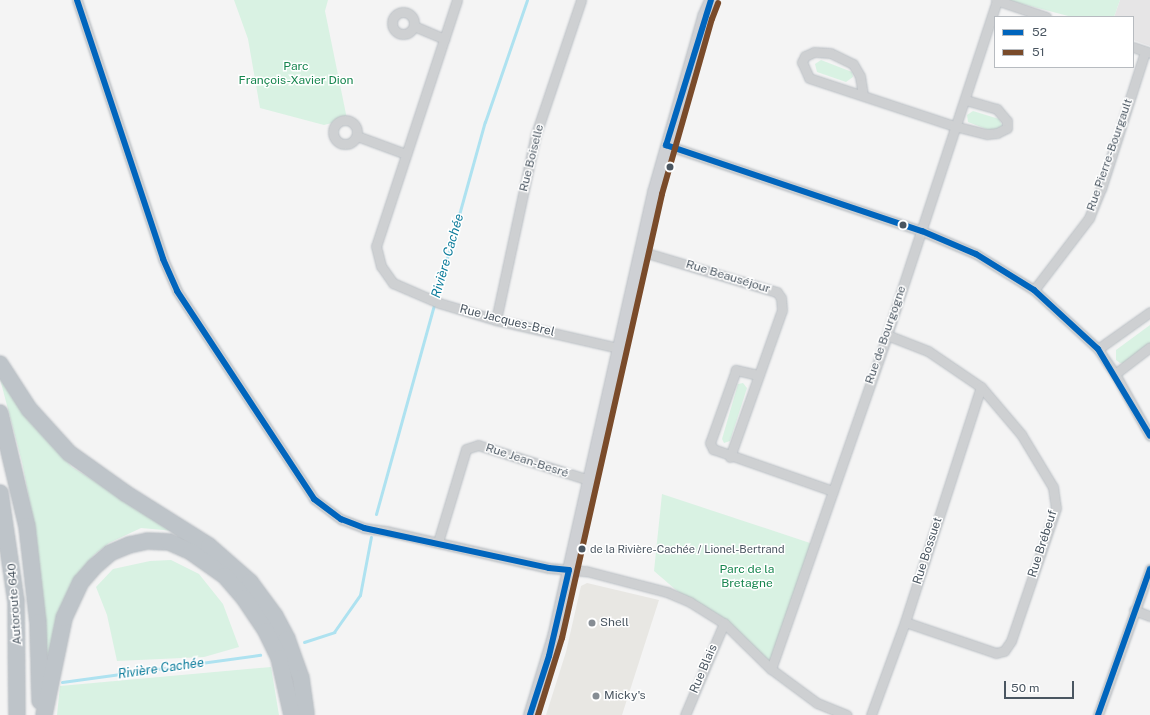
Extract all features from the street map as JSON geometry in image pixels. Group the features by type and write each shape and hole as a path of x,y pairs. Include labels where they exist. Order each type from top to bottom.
{"highway":[{"path":"0,364 29,409 69,452 114,486 210,546 250,582 275,616 290,644 301,678 306,715"},
{"path":"0,413 27,526 38,622 40,715"},
{"name":"Autoroute 640","path":"0,493 16,601 17,715"},
{"path":"44,715 64,618 81,582 94,567 110,553 129,545 148,541 170,542 191,552 215,568 244,598 266,631 279,658 292,715"}],"street":[{"path":"76,0 163,259 177,291 314,499 341,519 364,528 438,542 548,568 586,570 649,586 690,602 724,623 772,669 817,703 847,715"},
{"name":"Rue Jacques-Brel","path":"457,0 376,246 381,266 394,284 434,301 496,320 618,348"},
{"name":"Rue Boiselle","path":"496,320 536,134 582,0"},
{"path":"530,715 549,656 640,250 666,145 710,0"},
{"path":"997,0 1043,16"},
{"name":"Rue de Bourgogne","path":"772,669 922,231 954,126 965,100 997,0"},
{"path":"414,26 444,38"},
{"path":"1134,47 1147,52"},
{"path":"863,95 860,76 853,64 830,53 814,52 805,56 802,62 809,78 954,126 987,134 997,133 1007,128 1007,121 997,109 965,100"},
{"name":"Rue Pierre-Bourgault","path":"1034,290 1089,218 1101,189 1147,52"},
{"path":"356,136 406,154"},
{"path":"666,145 922,231 976,254 1034,290 1098,349 1115,374 1150,436"},
{"name":"Rue Beauséjour","path":"640,250 777,292 781,298 782,310 730,457"},
{"path":"1098,349 1150,312"},
{"name":"Rue Brébeuf","path":"887,335 928,351 981,386 1021,434 1053,487 1056,508 1011,641 1004,651 996,653 905,622"},
{"path":"1115,374 1150,348"},
{"path":"758,375 736,370 710,443 713,449 730,457 833,491"},
{"name":"Rue Bossuet","path":"871,715 905,622 981,386"},
{"name":"Rue Jean-Besré","path":"438,542 466,449 478,445 589,480"},
{"path":"1102,714 1134,610 1150,568"},
{"path":"1134,610 1150,616"},
{"name":"Rue Blais","path":"685,715 724,623"}],"shaded area":[{"path":"1120,0 1150,0 1150,46 1134,40 1134,16 1114,16"},
{"path":"587,583 659,600 622,715 546,715 566,652 581,586"}],"green space":[{"name":"Parc François-Xavier Dion","path":"234,0 328,0 325,11 347,119 324,125 260,108 248,39"},
{"path":"1007,0 1120,0 1114,16 1068,16"},
{"path":"821,60 852,72 853,77 846,82 817,72 815,64"},
{"path":"973,111 999,119 1002,125 1001,129 994,132 968,122 967,115"},
{"path":"1150,325 1150,347 1125,364 1116,360 1116,350"},
{"path":"0,379 27,419 72,467 174,531 141,528 109,543 94,555 78,576 50,655 45,654 36,534 22,462"},
{"path":"743,383 747,388 730,441 724,443 722,439 738,384"},
{"name":"Parc de la Bretagne","path":"662,494 813,544 771,669 724,623 690,602 654,571"},
{"path":"171,560 199,574 223,604 239,647 204,657 117,661 107,615 96,587 113,569 150,561"},
{"path":"271,667 279,715 57,715 60,686"}],"waterway":[{"name":"Rivière Cachée","path":"376,514 485,122 527,0"},
{"name":"Rivière Cachée","path":"304,642 334,632 360,595 371,537"},
{"name":"Rivière Cachée","path":"62,682 260,655"}],"transit line":[{"name":"52","path":"77,0 163,259 177,291 314,499 341,519 364,528 549,568 569,570 549,656 530,715"},
{"name":"52","path":"711,0 666,145 922,231 976,254 1034,290 1098,349 1150,436"},
{"name":"51","path":"538,715 562,638 662,194 712,19 718,3"},
{"name":"52","path":"1098,715 1150,569"}],"place":[{"name":"de la Rivière-Cachée / Lionel-Bertrand","path":"582,549"},
{"name":"Shell","path":"592,623"},
{"name":"Micky's","path":"596,696"}]}
